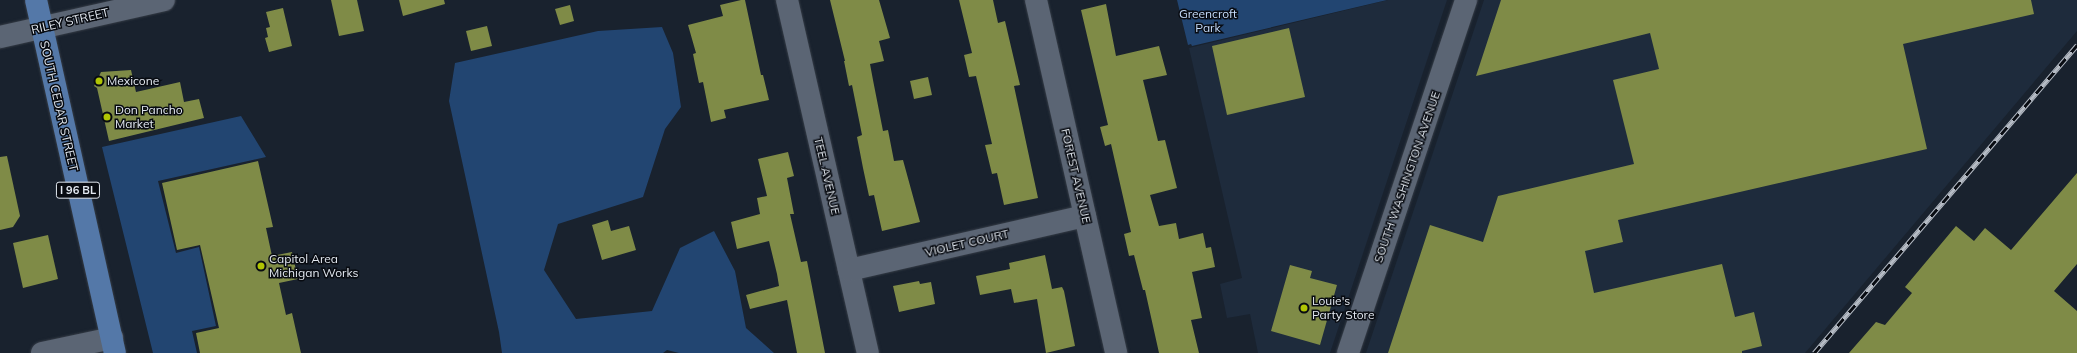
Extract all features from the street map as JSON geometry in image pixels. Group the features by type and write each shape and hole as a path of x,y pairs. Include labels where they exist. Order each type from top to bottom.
{"main road":[{"name":"SOUTH CEDAR STREET","path":"36,0 114,345"}],"street":[{"name":"RILEY STREET","path":"0,37 164,0"},
{"name":"TEEL AVENUE","path":"787,0 868,353"},
{"name":"FOREST AVENUE","path":"1036,0 1116,353"},
{"name":"SOUTH WASHINGTON AVENUE","path":"1348,353 1466,0"},
{"name":"VIOLET COURT","path":"849,270 1085,216"},
{"path":"42,353 82,343 114,345"}],"shaded area":[{"path":"1388,0 1447,0 1330,353 1258,353 1250,314 1227,318 1220,284 1242,278 1189,48"},
{"path":"1484,0 2077,0 2077,31 1805,353 1366,353"}],"green space":[{"name":"Greencroft Park","path":"1177,0 1387,0 1192,46 1191,44 1188,45"},
{"path":"662,27 673,53 681,107 665,129 643,197 558,224 544,270 576,319 652,311 680,248 714,231 735,271 746,328 774,353 679,353 667,350 663,353 502,353 499,332 449,101 455,63 598,31"},
{"path":"241,116 266,157 158,181 176,253 199,247 216,326 192,331 197,353 153,353 102,147"}],"building":[{"path":"331,0 357,0 364,31 339,36"},
{"path":"399,0 444,0 445,4 403,16"},
{"path":"745,0 761,75 763,75 769,100 724,110 726,118 711,122 703,82 699,83 693,54 696,53 688,25 723,16 720,5"},
{"path":"830,0 879,0 890,38 879,41 884,61 870,64 883,131 888,130 894,161 903,160 920,222 882,231 874,195 869,196 857,137 862,135 852,85 849,86 845,61"},
{"path":"959,0 993,0 998,23 1005,21 1020,85 1014,86 1038,198 1004,205 997,173 992,174 985,145 992,144 976,76 969,77 964,55 972,53"},
{"path":"1501,0 2031,0 2034,14 1903,44 1927,149 1618,220 1623,242 1585,251 1594,293 1722,264 1735,317 1754,312 1762,346 1742,351 1742,353 1388,353 1430,225 1483,242 1498,196 1634,164 1613,80 1659,69 1650,33 1476,76"},
{"path":"1106,4 1116,56 1159,46 1167,75 1143,80 1158,141 1165,140 1177,188 1150,195 1159,226 1176,223 1179,239 1203,233 1206,248 1211,247 1215,267 1192,272 1202,318 1191,320 1199,353 1159,353 1145,290 1143,290 1134,255 1129,256 1124,234 1131,232 1111,144 1105,146 1100,127 1108,125 1081,10"},
{"path":"570,5 574,21 560,25 555,9"},
{"path":"283,8 292,46 269,52 265,38 268,37 266,28 270,27 266,12"},
{"path":"487,26 492,46 471,51 466,31"},
{"path":"1289,28 1305,97 1227,115 1212,46"},
{"path":"131,70 136,92 180,82 184,102 199,99 204,118 109,141 97,88 94,86 101,72"},
{"path":"928,77 932,95 914,99 910,81"},
{"path":"788,152 794,176 787,178 794,214 790,214 801,262 807,261 825,353 797,353 787,300 750,309 746,295 779,286 777,274 769,241 737,249 731,222 760,214 757,198 767,196 758,159"},
{"path":"7,156 20,216 13,227 0,230 0,157"},
{"path":"258,161 273,227 266,228 272,256 292,252 298,279 279,283 286,315 292,313 301,353 200,353 196,333 219,328 200,245 177,250 162,183"},
{"path":"2077,173 2077,264 2054,291 2077,311 2077,353 1849,353 1876,322 1885,325 1912,293 1905,287 1956,226 1974,241 1985,228 2011,250"},
{"path":"608,220 611,231 629,226 636,250 602,260 592,225"},
{"path":"48,235 58,279 23,288 13,243"},
{"path":"1045,255 1052,289 1062,287 1064,291 1075,346 1046,353 1037,299 1014,303 1011,289 980,295 976,276 1010,269 1009,263"},
{"path":"1290,265 1312,271 1310,278 1337,285 1320,345 1271,331"},
{"path":"919,281 920,284 931,282 935,304 899,312 893,286"}],"railway":[{"path":"1814,353 2077,45"}],"place":[{"name":"Mexicone","path":"99,81"},
{"name":"Don Pancho Market","path":"107,117"},
{"name":"Capitol Area Michigan Works","path":"261,266"},
{"name":"Louie's Party Store","path":"1304,308"}]}
